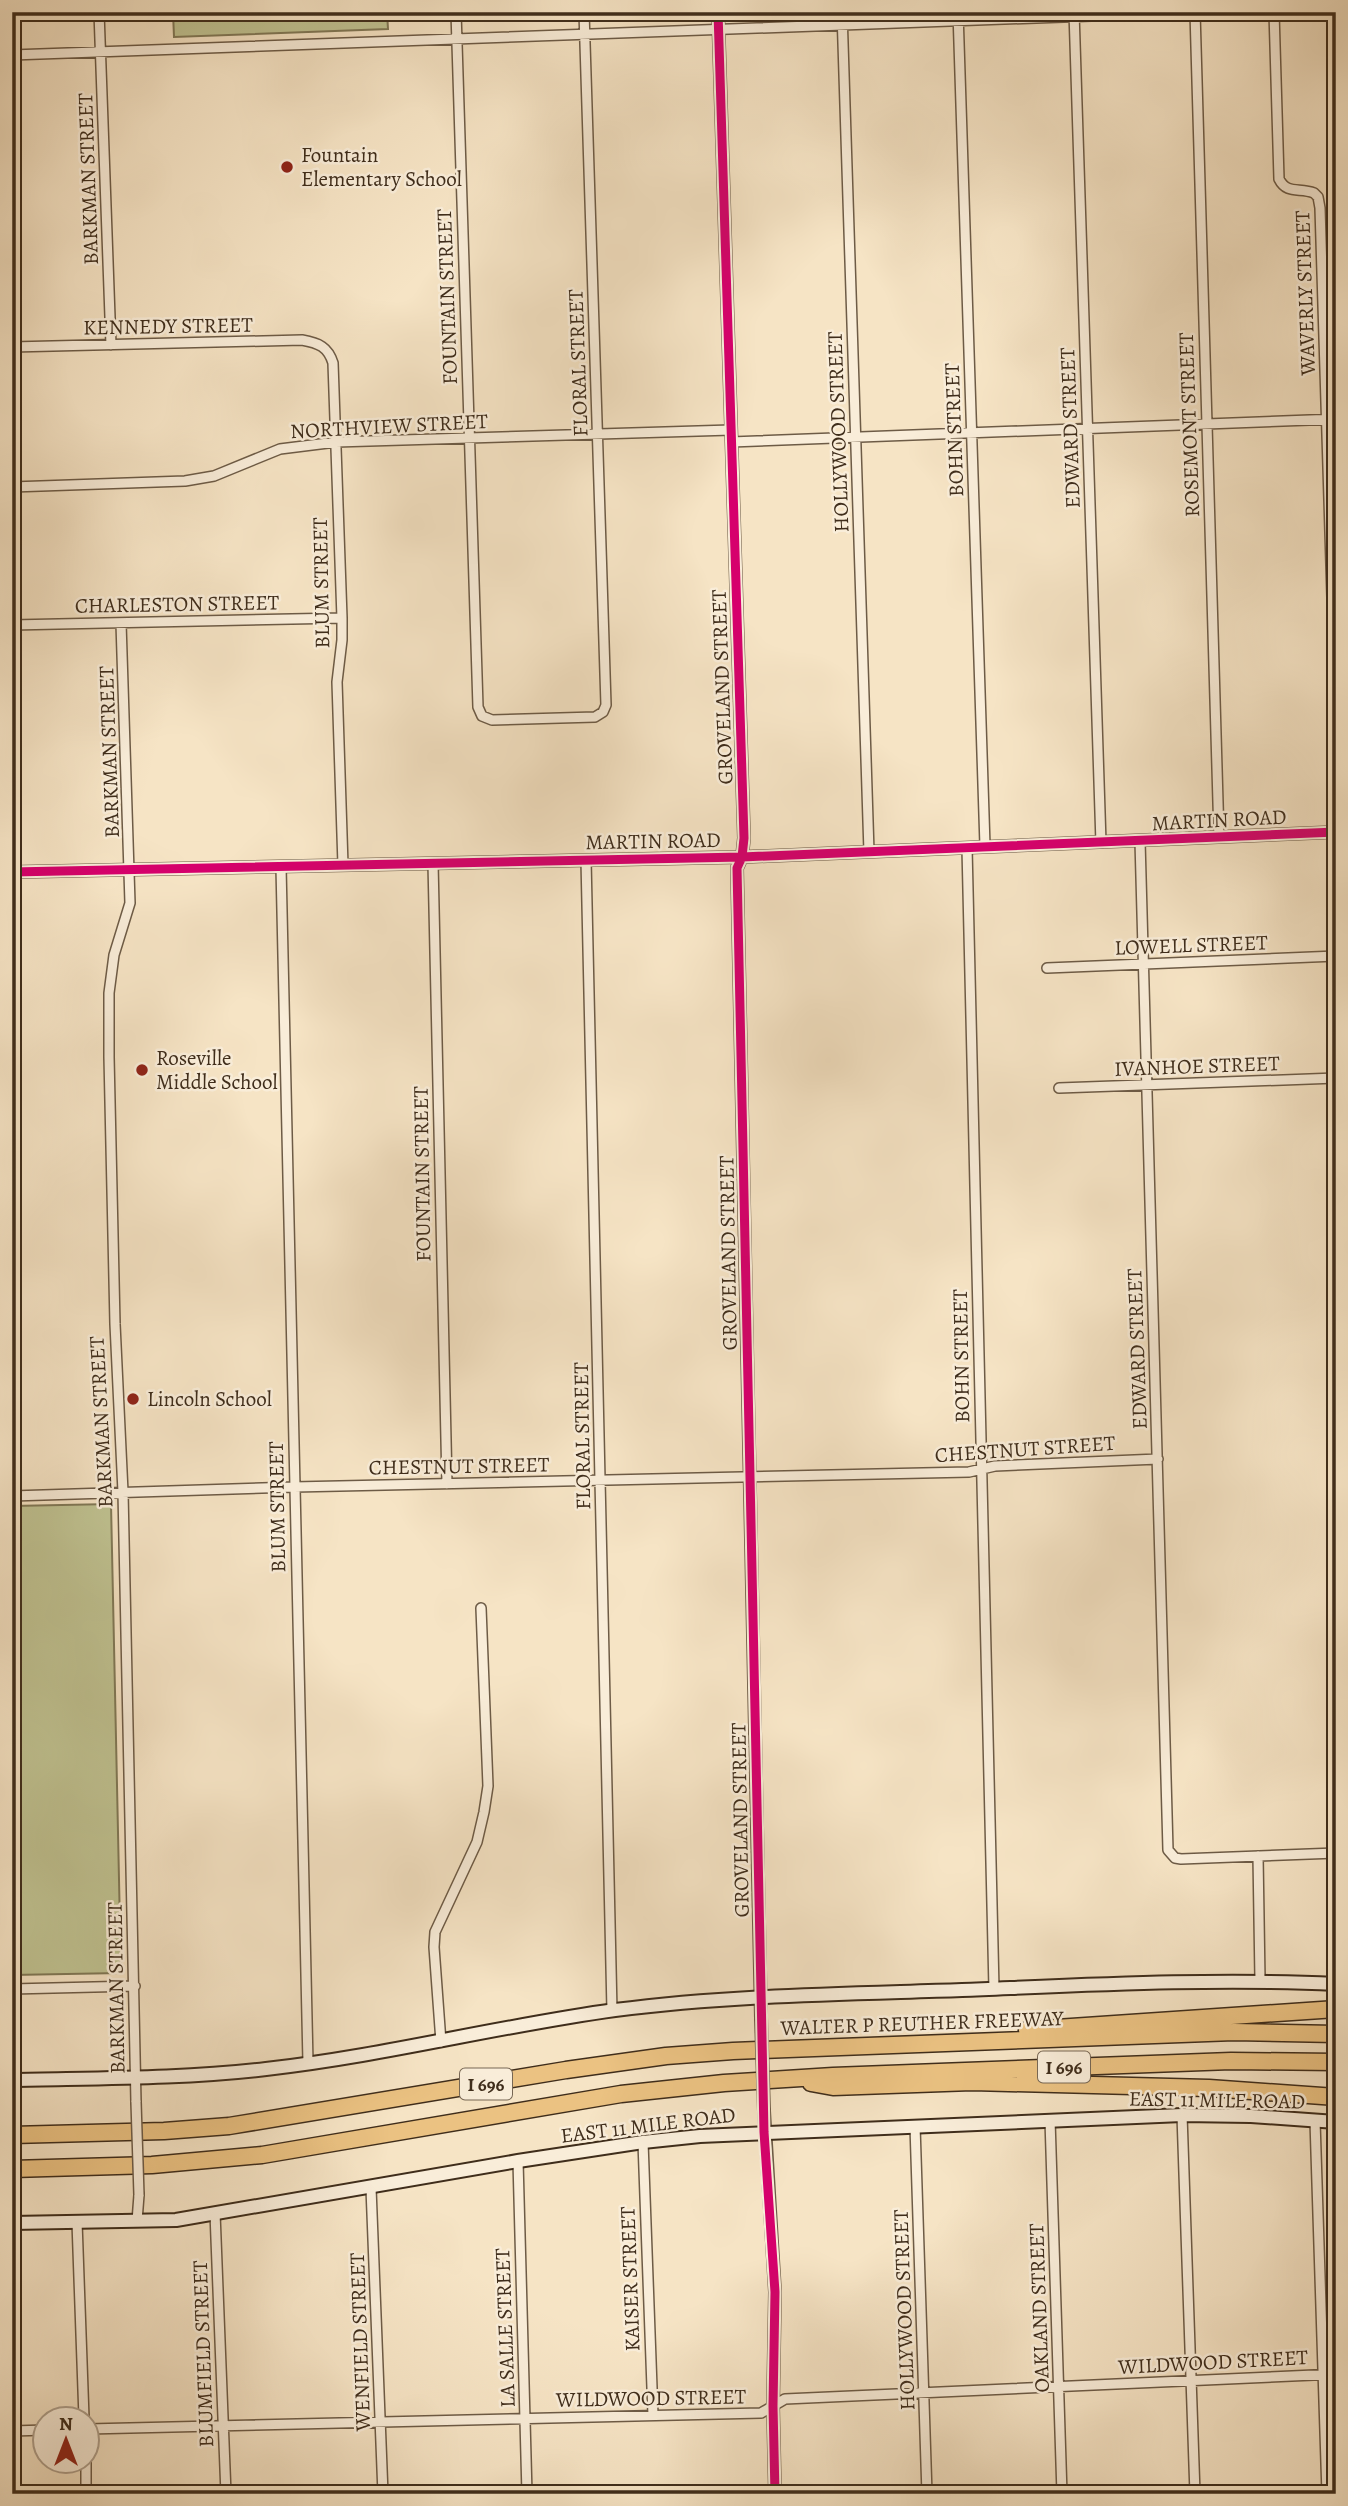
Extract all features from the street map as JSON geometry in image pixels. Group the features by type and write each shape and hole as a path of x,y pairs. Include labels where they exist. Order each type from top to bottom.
{"highway":[{"path":"961,2043 1059,2027 1336,2009"},
{"name":"WALTER P REUTHER FREEWAY","path":"12,2135 164,2131 229,2126 566,2070 733,2050 1234,2032 1336,2034"},
{"name":"I 696","path":"12,2169 222,2160 632,2093 792,2079 1231,2061 1336,2062"},
{"path":"792,2079 833,2087 972,2082 1221,2089 1336,2097"}],"main road":[{"path":"12,2080 233,2072 441,2042 612,2011 761,1997 1260,1980 1336,1984"},
{"name":"EAST 11 MILE ROAD","path":"12,2223 176,2220 643,2141 764,2132 1182,2115 1251,2116 1336,2122"}],"street":[{"name":"BARKMAN STREET","path":"99,12 111,345"},
{"name":"FOUNTAIN STREET","path":"456,12 478,707"},
{"name":"FLORAL STREET","path":"478,707 482,716 492,720 592,718 603,712 606,698 584,12"},
{"name":"GROVELAND STREET","path":"718,12 744,824 742,857 737,868 764,2132 775,2292 775,2494"},
{"name":"HOLLYWOOD STREET","path":"842,12 869,852"},
{"name":"WAVERLY STREET","path":"1274,12 1279,179 1285,188 1314,193 1319,202 1331,419 1336,727"},
{"path":"12,55 843,26 958,17 1197,13"},
{"name":"ROSEMONT STREET","path":"1197,13 1219,837"},
{"name":"EDWARD STREET","path":"1074,15 1101,843"},
{"name":"BOHN STREET","path":"958,17 985,846"},
{"name":"KENNEDY STREET","path":"12,347 302,340 324,346"},
{"name":"BLUM STREET","path":"324,346 333,363 342,618 337,682 342,865"},
{"path":"731,442 1331,419"},
{"name":"NORTHVIEW STREET","path":"12,487 185,481 215,476 280,449 335,442 731,430"},
{"name":"CHARLESTON STREET","path":"12,625 342,618"},
{"name":"BARKMAN STREET","path":"121,623 130,903 114,956 109,993 115,1324 123,1492 135,1986 139,2195 137,2221"},
{"name":"MARTIN ROAD","path":"12,872 742,857 1336,832"},
{"name":"EDWARD STREET","path":"1140,841 1168,1843 1170,1855 1181,1858 1258,1856"},
{"name":"BOHN STREET","path":"967,848 993,1989"},
{"name":"FLORAL STREET","path":"586,860 612,2011"},
{"name":"FOUNTAIN STREET","path":"433,863 447,1484"},
{"name":"BLUM STREET","path":"281,867 308,2063"},
{"name":"LOWELL STREET","path":"1047,968 1336,956"},
{"name":"IVANHOE STREET","path":"1059,1088 1336,1078"},
{"name":"CHESTNUT STREET","path":"12,1496 969,1472 995,1466 1158,1459"},
{"path":"441,2042 433,1947 435,1932 477,1842 488,1786 481,1608"},
{"path":"1260,1980 1258,1856 1336,1853"},
{"path":"12,1989 135,1986"},
{"path":"1182,2115 1195,2494"},
{"name":"OAKLAND STREET","path":"1051,2120 1062,2494"},
{"path":"1315,2120 1327,2494"},
{"name":"HOLLYWOOD STREET","path":"915,2126 927,2494"},
{"name":"KAISER STREET","path":"643,2141 653,2415"},
{"name":"LA SALLE STREET","path":"518,2161 527,2494"},
{"name":"WENFIELD STREET","path":"370,2188 383,2494"},
{"name":"BLUMFIELD STREET","path":"215,2213 226,2494"},
{"path":"77,2221 84,2404"},
{"name":"WILDWOOD STREET","path":"102,2429 761,2413 785,2399 1336,2374"},
{"path":"12,2431 32,2430"},
{"path":"86,2474 86,2494"}],"green space":[{"path":"173,12 387,12 388,29 174,37"},
{"path":"111,1504 121,1973 12,1975 12,1506"}],"cycle path":[{"path":"718,12 744,838 742,857 737,868 764,2132 775,2292 775,2494"},
{"path":"12,872 742,857 1336,832"}],"place":[{"name":"Fountain Elementary School","path":"287,167"},
{"name":"Roseville Middle School","path":"142,1070"},
{"name":"Lincoln School","path":"133,1399"}]}
